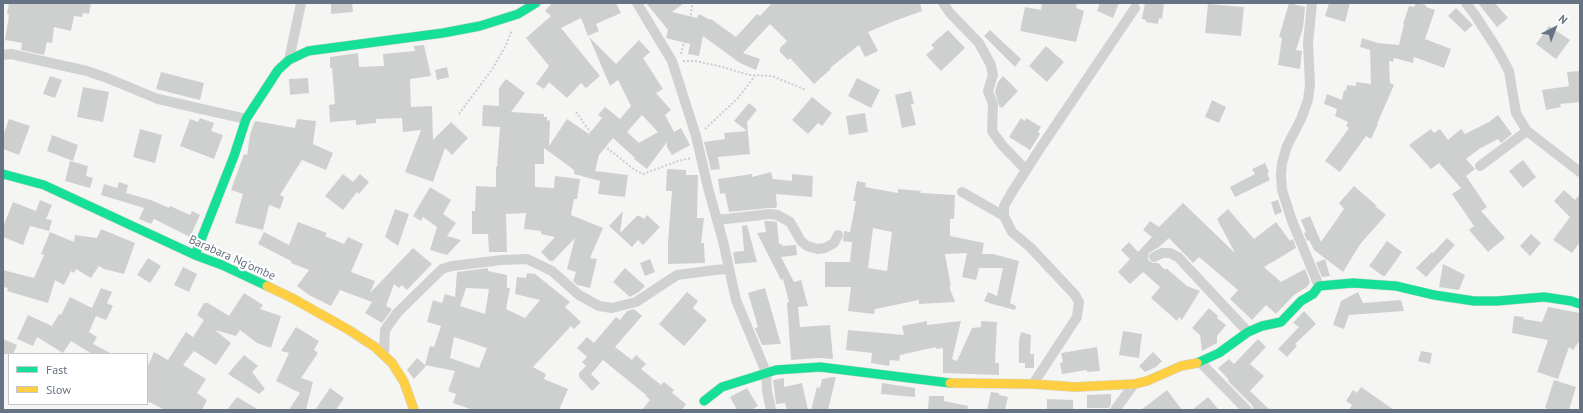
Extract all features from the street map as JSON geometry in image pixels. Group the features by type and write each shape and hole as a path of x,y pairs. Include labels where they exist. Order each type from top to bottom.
{"street":[{"path":"288,60 301,3"},
{"path":"195,255 234,156 246,119 278,70 288,60 308,51 443,33 480,26 518,14 536,3"},
{"path":"637,3 672,61 696,136 736,300 766,372 767,391 771,410"},
{"path":"944,3 950,13 979,42 991,65 993,75 988,91 993,104 992,130 1002,145 1026,170"},
{"path":"1312,3 1308,43 1310,85 1308,100 1286,146 1281,175 1282,190 1292,221 1319,286"},
{"path":"1466,3 1488,35 1508,71 1516,113 1527,131 1580,172"},
{"path":"1033,384 1077,316 1079,302 1075,295 1031,248 1012,232 1004,216 1004,206 1026,170 1136,8"},
{"path":"3,55 11,54 87,71 158,99 246,119"},
{"path":"1480,166 1527,131"},
{"name":"Barabara Ng'ombe","path":"3,174 44,185 195,255 222,265 292,298 349,330 384,354 397,370 404,382 414,410"},
{"path":"962,192 1004,216"},
{"path":"717,220 770,214 777,215 790,222 801,241 807,246 818,249 825,248 834,243 838,235"},
{"path":"1154,257 1162,253 1170,253 1178,257 1248,332"},
{"path":"384,354 385,330 397,313 442,269 452,266 502,260 528,259 552,271 579,295 599,306 612,308 636,302 677,275 728,269"},
{"path":"704,401 722,387 766,372 776,370 820,368 845,369 948,383 1033,384 1075,387 1134,384 1146,381 1181,366 1200,362 1219,353 1248,332 1262,326 1281,322 1301,301 1313,294 1319,286 1353,282 1396,286 1434,295 1474,301 1497,301 1544,297 1571,301 1580,304"},
{"path":"1200,362 1247,410"},
{"path":"1115,410 1134,384"}],"path":[{"path":"694,3 692,6 680,61 695,61 755,76 772,76 806,90"},
{"path":"459,114 493,68 506,45 518,14"},
{"path":"696,136 707,128 738,98 755,76"},
{"path":"576,112 588,129 602,144 635,170 643,174 678,161 700,156"}],"building":[{"path":"9,3 91,3 89,14 83,13 82,17 74,16 71,31 54,27 52,43 47,42 44,55 21,50 22,43 5,40 9,15 7,14"},
{"path":"331,3 352,3 353,12 331,14"},
{"path":"552,3 616,3 621,13 596,24 599,31 588,36 581,18 561,28 600,76 586,88 581,83 567,98 549,82 544,89 536,84 549,66 526,38 551,16 545,11"},
{"path":"646,3 684,3 672,12 697,18 699,14 710,20 711,19 736,37 757,14 760,16 772,3 920,3 922,11 868,32 878,51 865,57 859,45 830,68 831,69 814,84 790,58 788,60 780,52 780,48 787,41 770,24 743,53 760,59 756,70 740,63 703,36 699,56 688,54 690,44 666,38 668,30"},
{"path":"1042,3 1077,3 1076,8 1084,11 1076,42 1020,31 1025,7 1041,10"},
{"path":"1100,3 1119,3 1113,18 1097,11"},
{"path":"1145,3 1164,3 1162,19 1159,18 1158,24 1146,22 1146,20 1142,19"},
{"path":"1289,3 1305,7 1303,28 1296,50 1302,51 1300,69 1278,65 1282,38 1279,37"},
{"path":"1329,3 1350,3 1345,22 1325,16"},
{"path":"1416,3 1426,5 1426,7 1435,10 1425,39 1451,49 1444,68 1414,57 1413,63 1394,58 1393,62 1389,61 1390,83 1394,85 1378,124 1371,139 1366,136 1340,172 1325,161 1349,128 1346,126 1348,122 1335,116 1337,109 1324,104 1327,94 1342,100 1344,90 1346,91 1347,85 1356,86 1356,82 1371,84 1370,50 1360,47 1362,38 1378,43 1399,45 1403,24 1409,6 1414,7"},
{"path":"1478,3 1495,3 1508,18 1497,27"},
{"path":"1208,4 1244,7 1241,36 1205,33"},
{"path":"1456,8 1473,25 1465,32 1448,16"},
{"path":"1549,26 1570,40 1556,59 1536,44"},
{"path":"948,30 965,48 941,71 926,55 934,48 931,45"},
{"path":"990,30 1021,59 1015,67 984,36"},
{"path":"589,37 616,64 639,40 650,52 643,58 663,89 656,93 671,110 665,115 674,132 681,128 690,145 672,155 667,147 667,142 647,169 634,159 635,158 613,138 599,155 595,171 628,175 625,197 598,194 600,181 574,174 574,170 544,148 544,164 535,164 535,187 554,188 555,176 580,179 577,199 574,199 571,215 603,228 590,258 597,259 590,288 577,285 573,281 576,272 567,269 575,238 553,261 550,261 541,252 555,237 541,234 541,231 524,229 526,213 506,214 507,252 489,252 488,234 472,234 472,211 475,211 476,186 496,187 496,167 500,127 482,126 483,105 499,106 499,88 506,79 525,93 511,112 544,114 544,117 547,117 547,120 550,121 549,146 567,119 589,134 602,118 598,115 605,107 620,119 631,106 618,80 610,86","holes":["642,115 658,132 639,143 627,132"]},
{"path":"424,45 431,76 410,79 411,107 432,106 433,140 451,122 468,138 452,155 445,148 433,182 405,172 421,130 403,132 402,118 376,119 376,123 356,125 356,120 330,122 329,105 335,104 330,57 358,53 359,67 384,66 383,54 415,51 414,46"},
{"path":"1046,46 1064,62 1047,82 1029,66"},
{"path":"447,67 449,77 437,80 435,70"},
{"path":"1580,71 1580,102 1560,104 1561,107 1546,110 1542,90 1569,86 1567,72"},
{"path":"161,72 204,83 200,100 156,89"},
{"path":"50,76 62,80 55,98 43,94"},
{"path":"1003,76 1018,91 1002,108 999,106 995,91 998,82"},
{"path":"308,78 309,93 290,95 289,79"},
{"path":"857,78 880,90 871,108 848,96"},
{"path":"83,87 109,92 103,122 77,117"},
{"path":"911,91 914,104 911,104 916,125 902,128 895,95"},
{"path":"812,97 832,113 822,126 818,123 808,134 792,120"},
{"path":"1212,100 1226,107 1219,123 1205,117"},
{"path":"749,103 757,110 747,122 750,154 718,157 720,169 711,170 704,142 725,139 724,133 747,131 734,121"},
{"path":"865,113 868,132 849,135 846,116"},
{"path":"1498,115 1512,134 1501,143 1498,139 1479,149 1466,159 1475,169 1466,176 1487,207 1481,211 1505,238 1488,252 1469,230 1474,226 1452,194 1461,188 1439,163 1431,169 1409,145 1431,129 1434,133 1440,129 1448,140 1461,129 1465,134 1489,122"},
{"path":"200,118 214,123 211,131 223,135 214,159 180,146 190,119 198,122"},
{"path":"1021,118 1025,121 1026,118 1041,127 1038,132 1040,134 1030,150 1009,137"},
{"path":"9,119 30,126 19,155 3,149 3,136"},
{"path":"297,119 316,121 313,144 333,153 326,170 302,160 280,195 284,197 280,209 269,205 263,230 235,223 243,194 231,190 244,154 247,155 250,135 255,121 295,128"},
{"path":"140,129 162,135 155,163 133,157"},
{"path":"52,135 78,145 73,161 47,151"},
{"path":"1523,160 1536,177 1523,188 1509,171"},
{"path":"70,161 88,166 86,176 93,178 90,188 65,181"},
{"path":"1265,163 1269,172 1267,173 1270,180 1235,197 1230,187 1255,174 1252,169"},
{"path":"667,169 686,170 686,175 698,175 697,218 704,218 701,243 704,243 705,263 668,264 668,242 672,191 666,191"},
{"path":"771,172 773,179 792,181 792,174 813,176 812,197 776,194 776,208 729,212 725,193 720,194 718,179 752,174 752,177"},
{"path":"343,174 353,182 360,174 369,182 359,194 357,192 343,210 325,196"},
{"path":"857,181 866,183 865,187 898,193 898,189 921,191 920,193 955,195 954,219 950,219 950,236 984,243 982,254 993,254 1019,261 1010,303 1016,306 1015,310 984,301 988,292 997,296 1003,268 979,268 976,280 962,277 967,253 945,254 951,287 949,286 955,302 919,304 919,300 875,309 874,314 848,311 851,287 825,287 825,262 850,262 852,242 843,241 844,231 850,232 856,201 853,201","holes":["873,228 892,232 887,271 868,268"]},
{"path":"119,182 128,185 126,193 151,200 169,208 170,206 190,215 192,211 200,215 190,237 154,219 151,224 139,219 144,208 101,195 104,184 117,188"},
{"path":"1354,186 1386,215 1361,243 1343,272 1314,250 1309,240 1307,241 1304,233 1306,232 1301,220 1310,216 1321,242 1344,209 1339,203"},
{"path":"430,187 451,200 443,214 456,223 447,236 461,240 447,255 430,250 437,227 423,217 421,221 413,216"},
{"path":"1564,190 1575,200 1580,194 1580,242 1572,253 1553,240 1570,217 1554,201"},
{"path":"40,200 52,205 46,219 52,220 49,231 30,226 23,245 3,237 3,227 13,202 36,211"},
{"path":"1278,200 1282,212 1275,215 1271,202"},
{"path":"1183,203 1235,253 1217,219 1228,209 1254,239 1276,222 1290,241 1293,239 1296,248 1264,267 1281,282 1305,269 1310,282 1307,287 1294,295 1276,314 1266,305 1252,320 1230,299 1238,290 1199,257 1193,263 1169,238 1149,253 1148,260 1153,263 1158,263 1187,286 1200,291 1182,320 1179,317 1177,321 1151,298 1160,287 1143,272 1130,284 1118,272 1130,259 1121,250 1129,242 1138,252 1152,237 1143,230 1150,221 1159,227"},
{"path":"395,209 409,214 398,246 385,237"},
{"path":"623,211 620,233 637,216 644,219 647,215 660,227 643,245 638,240 632,247 609,226"},
{"path":"764,221 777,222 779,244 782,244 782,246 796,245 797,255 781,257 794,282 801,280 808,306 798,307 800,327 830,325 833,359 819,358 791,360 787,303 789,302 783,279 781,280 757,233 766,232"},
{"path":"298,222 327,233 325,236 344,244 348,237 363,244 351,272 375,281 370,293 413,248 432,264 407,290 402,285 399,288 394,284 386,306 392,309 382,323 365,313 372,302 340,290 331,306 309,295 297,286 309,270 291,263 291,261 258,244 264,232 289,245"},
{"path":"747,225 757,262 735,264 733,252 744,251 742,226"},
{"path":"101,229 135,243 124,274 104,269 99,266 91,278 76,269 74,273 71,271 64,285 55,280 48,303 7,291 8,288 3,287 3,270 34,278 44,255 41,254 50,232 74,242 75,235 97,238"},
{"path":"1531,234 1541,243 1530,256 1520,246"},
{"path":"1447,238 1455,245 1426,277 1416,268"},
{"path":"1387,241 1402,252 1385,276 1383,276 1369,266"},
{"path":"148,258 161,266 150,283 137,275"},
{"path":"650,259 655,272 645,276 640,263"},
{"path":"1325,259 1330,276 1322,277 1316,263"},
{"path":"1443,264 1465,275 1459,290 1439,287"},
{"path":"183,267 197,274 189,292 174,285"},
{"path":"488,268 488,271 507,275 507,288 510,288 506,309 525,318 540,300 515,294 517,277 526,278 527,273 535,274 570,302 565,307 581,322 574,329 571,326 533,367 546,374 544,379 568,389 559,410 473,410 453,403 456,394 448,391 455,371 425,365 430,346 434,347 441,326 427,322 433,300 442,303 445,294 455,297 457,272","holes":["466,288 489,289 485,314 460,306","454,337 487,348 479,368 450,358"]},
{"path":"625,268 645,286 639,292 630,297 613,282"},
{"path":"101,288 112,292 107,303 113,306 106,320 96,316 89,332 97,337 93,344 110,353 90,353 71,341 63,353 37,337 33,346 17,339 28,315 52,326 59,314 61,315 70,297 92,308"},
{"path":"765,288 781,344 762,345 755,329 758,327 748,293"},
{"path":"687,292 698,301 693,308 707,320 684,346 659,324"},
{"path":"1358,292 1363,303 1401,300 1404,311 1349,315 1344,329 1333,325 1341,301"},
{"path":"244,293 263,305 260,309 281,316 271,348 257,343 240,330 236,336 215,330 231,343 216,365 194,351 183,365 206,379 197,393 207,400 202,410 165,410 148,402 148,366 154,352 168,360 186,332 193,337 204,320 197,315 204,303 208,303 229,316"},
{"path":"1548,307 1580,313 1580,340 1573,350 1569,347 1558,379 1537,372 1548,340 1512,333 1514,316 1542,322"},
{"path":"1209,308 1218,316 1217,318 1226,325 1217,336 1217,343 1202,351 1200,335 1192,328"},
{"path":"634,309 642,316 615,347 632,360 636,355 646,364 641,369 661,385 664,382 674,390 672,393 686,404 682,410 642,410 650,400 646,395 603,360 591,374 600,383 592,391 579,377 579,373 586,366 582,362 587,357 577,348 587,337 594,343 616,317 620,320 627,311"},
{"path":"1304,311 1316,324 1295,344 1297,346 1287,357 1278,349 1299,327 1293,323"},
{"path":"927,321 927,325 961,321 952,359 957,361 972,328 981,327 981,321 997,322 995,363 999,363 999,375 943,373 943,348 936,349 936,347 900,355 899,361 890,360 889,366 871,363 872,353 846,350 848,330 904,335 902,326"},
{"path":"296,327 319,341 314,350 318,353 301,378 313,382 306,410 289,410 300,393 276,381 289,353 281,351"},
{"path":"1123,331 1142,334 1139,358 1119,355"},
{"path":"1021,332 1031,335 1030,354 1034,354 1034,368 1025,368 1025,363 1019,363 1019,340"},
{"path":"3,339 17,345 13,353 3,354"},
{"path":"1258,339 1266,347 1250,364 1264,376 1250,391 1270,410 1254,410 1252,405 1228,381 1229,380 1218,368 1229,359 1234,364"},
{"path":"1097,347 1100,371 1087,372 1087,370 1062,374 1060,363 1063,362 1061,353"},
{"path":"1421,351 1432,353 1430,364 1418,361"},
{"path":"1153,352 1162,361 1156,367 1145,372 1139,366"},
{"path":"244,355 258,366 252,372 265,389 259,394 228,374"},
{"path":"417,358 426,366 414,379 407,370"},
{"path":"836,377 828,410 811,410 817,387 820,388 822,379"},
{"path":"784,378 784,387 802,383 808,410 787,410 785,403 776,404 773,380"},
{"path":"1554,380 1576,387 1569,410 1551,410 1545,408"},
{"path":"882,383 915,388 915,397 881,394"},
{"path":"1361,387 1394,410 1349,410 1352,405 1346,401 1353,390 1357,393"},
{"path":"330,388 344,398 336,410 315,410"},
{"path":"747,388 758,406 751,410 737,410 730,397"},
{"path":"1167,390 1182,410 1141,410"},
{"path":"991,392 999,393 999,395 1008,397 1005,410 987,410"},
{"path":"1111,394 1111,404 1109,408 1087,408 1087,395"},
{"path":"929,396 944,396 944,401 968,406 967,410 928,410"},
{"path":"237,397 259,410 227,410"},
{"path":"1208,397 1219,410 1192,410"},
{"path":"1047,399 1073,400 1073,410 1047,410"}],"traffic: fast":[{"path":"195,255 234,156 246,119 278,70 289,60 308,51 443,33 480,26 518,14 536,3"},
{"path":"3,174 44,185 195,255 222,265 267,286"},
{"path":"1197,363 1219,353 1248,332 1262,326 1281,322 1301,301 1313,294 1319,286 1353,283 1396,286 1434,295 1474,301 1497,301 1544,297 1571,301 1580,304"},
{"path":"704,401 722,387 776,370 820,367 950,383"}],"traffic: slow":[{"path":"267,286 292,298 349,330 375,347 392,363 404,382 414,410"},
{"path":"950,383 1033,384 1075,387 1134,384 1147,381 1181,366 1197,363"}]}
